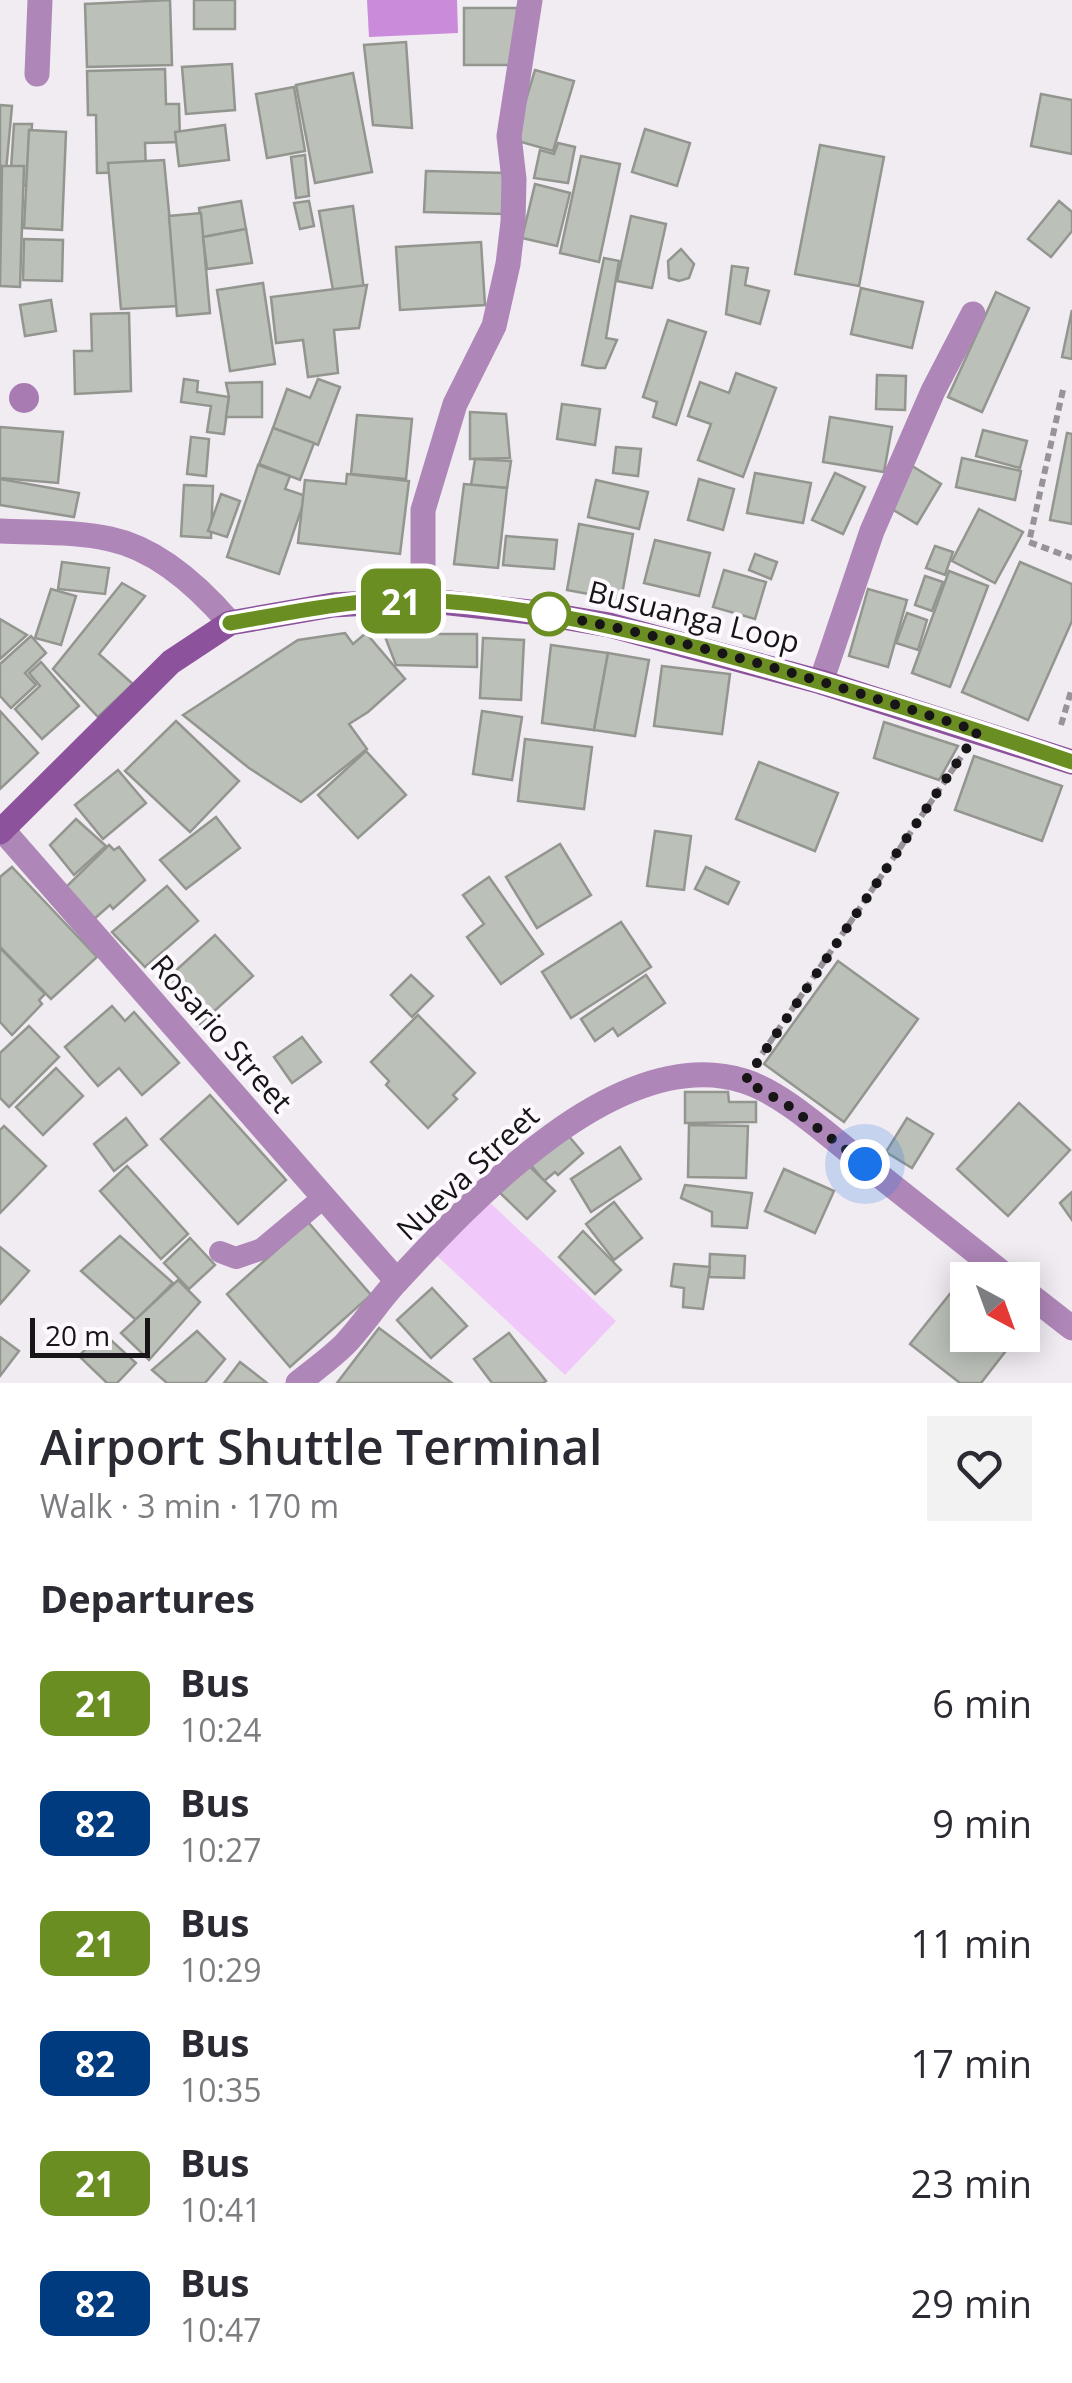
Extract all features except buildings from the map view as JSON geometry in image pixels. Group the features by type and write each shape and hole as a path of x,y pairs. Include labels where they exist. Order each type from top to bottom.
{"main road":[{"name":"Busuanga Loop","path":"230,623 333,606 423,600 539,613 609,625 822,682 1072,762"},
{"path":"1,829 172,662 230,623"}],"street":[{"path":"37,74 40,0"},
{"path":"423,600 424,510 454,404 494,326 508,264 514,222 509,136 530,0"},
{"path":"822,682 872,531 973,314"},
{"path":"0,531 110,538 154,556 204,594 230,623"},
{"name":"Rosario Street","path":"1,829 397,1281"},
{"name":"Nueva Street","path":"298,1383 343,1345 397,1281 528,1153 570,1122 655,1081 705,1076 745,1081 786,1104 989,1262"},
{"path":"1040,1303 1072,1328"}],"lane":[{"path":"220,1252 236,1258 262,1250 323,1198"}],"path":[{"path":"1064,390 1029,542 1072,558"},
{"path":"745,1081 978,731"}],"shaded area":[{"path":"367,0 457,0 458,33 369,37"},
{"path":"486,1199 616,1321 565,1375 435,1254"}],"bus line":[{"name":"21","path":"230,623 333,606 423,600 539,613 609,625 718,652 1072,762"}],"route":[{"path":"549,614 539,613 609,625 718,652 978,731 745,1081 786,1104 865,1164"}]}
